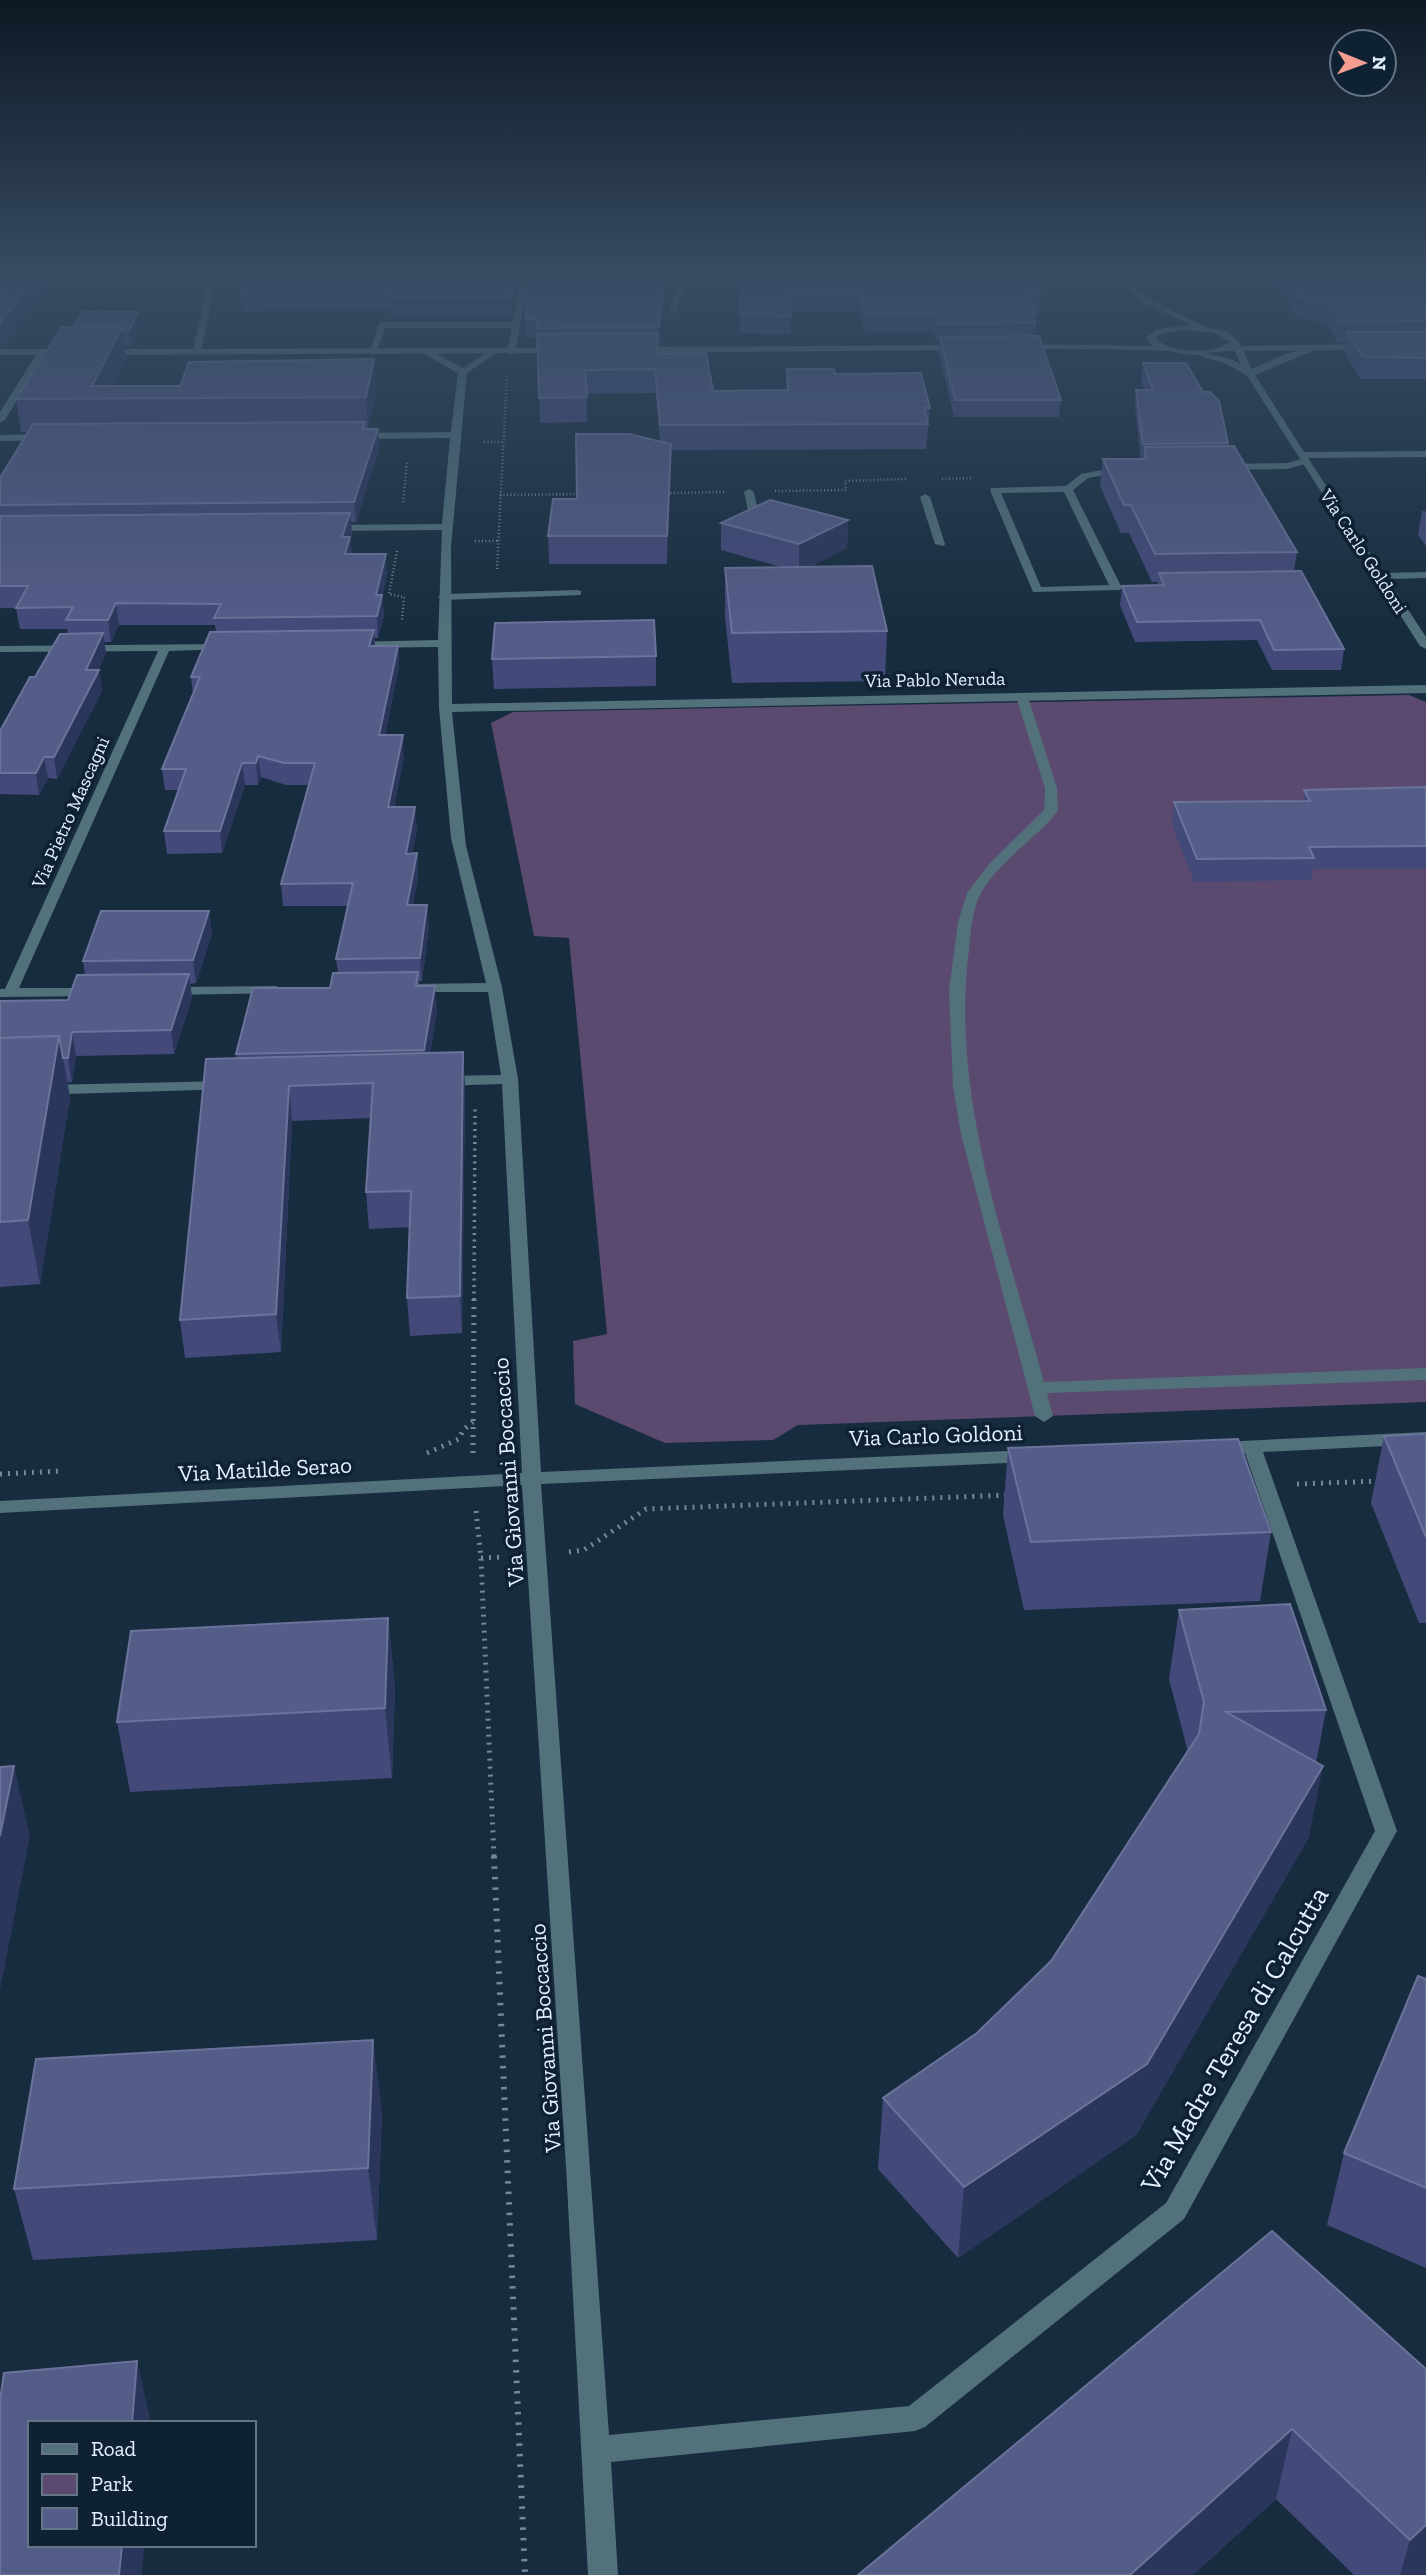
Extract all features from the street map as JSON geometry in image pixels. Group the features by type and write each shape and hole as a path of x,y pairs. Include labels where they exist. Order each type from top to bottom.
{"street":[{"path":"0,420 17,393"},
{"name":"Via Giovanni Boccaccio","path":"460,393 444,597 442,643 445,708 458,843 495,987 510,1079 532,1480 603,2575"},
{"name":"Via Carlo Goldoni","path":"1262,393 1426,646"},
{"path":"341,436 455,435"},
{"path":"0,438 55,437"},
{"name":"Via Carlo Goldoni","path":"1303,458 1426,454"},
{"path":"1208,467 1287,466 1303,458"},
{"path":"1130,588 1037,590 995,490 1068,489 1085,476 1141,468"},
{"path":"1068,489 1116,588"},
{"path":"749,492 756,525"},
{"path":"925,497 940,544"},
{"path":"319,528 449,527"},
{"path":"1380,576 1426,575"},
{"path":"444,597 577,593"},
{"path":"340,645 442,643"},
{"path":"0,649 232,647"},
{"name":"Via Pietro Mascagni","path":"5,993 165,648"},
{"name":"Via Pablo Neruda","path":"445,708 1426,689"},
{"path":"1022,697 1051,788 1051,811 994,867 974,893 965,922 956,991 961,1086 966,1118 1044,1416"},
{"path":"397,988 495,987"},
{"path":"148,991 287,990"},
{"path":"5,993 107,992"},
{"path":"420,1081 510,1079"},
{"path":"0,1091 239,1086"},
{"path":"1036,1388 1426,1374"},
{"path":"1219,1448 1426,1438"},
{"name":"Via Madre Teresa di Calcutta","path":"596,2450 915,2418 1175,2211 1386,1831 1252,1447"},
{"name":"Via Carlo Goldoni","path":"532,1480 779,1466 1055,1455"},
{"name":"Via Matilde Serao","path":"0,1507 532,1480"}],"path":[{"path":"496,594 506,393"},
{"path":"475,443 502,442"},
{"path":"393,644 394,636 400,634 405,602 404,597 398,594 389,594 398,542 421,542 421,538 401,534 408,454"},
{"path":"467,541 498,541"},
{"path":"475,1080 473,1483 481,1558 525,2575"},
{"path":"423,1455 459,1439 463,1430 473,1422"},
{"path":"0,1474 68,1471"},
{"path":"1266,1485 1386,1480"},
{"path":"481,1558 584,1550 646,1508 1017,1495"}],"green space":[{"path":"1409,695 1426,702 1426,1402 798,1425 773,1440 665,1443 575,1404 573,1341 607,1334 569,938 534,936 491,723 513,712"}],"building":[{"path":"20,393 367,393 366,397 16,399"},
{"path":"539,393 587,393 587,397 539,398"},
{"path":"657,393 926,393 930,408 924,408 928,424 660,425"},
{"path":"953,393 1059,393 1061,400 955,400"},
{"path":"1136,393 1211,393 1219,401 1228,443 1143,444"},
{"path":"364,422 363,429 378,429 354,502 0,505 0,478 33,424"},
{"path":"576,434 629,434 671,444 667,536 548,536 553,499 577,499"},
{"path":"1234,446 1297,552 1155,554 1131,505 1124,505 1103,459 1146,459 1145,447"},
{"path":"770,500 848,520 799,544 721,523"},
{"path":"350,513 342,537 350,537 345,554 386,554 376,595 382,595 377,616 214,618 221,604 116,603 108,620 66,620 73,607 16,608 28,586 0,586 0,516"},
{"path":"872,566 887,631 732,633 725,568"},
{"path":"1301,571 1344,649 1274,650 1260,620 1137,622 1122,586 1164,585 1159,573"},
{"path":"654,620 656,656 492,659 495,623"},
{"path":"374,630 369,646 398,646 379,735 403,735 388,807 415,807 406,854 417,853 407,905 427,905 420,958 336,959 353,883 281,884 315,763 284,763 258,756 256,763 242,763 220,831 164,831 186,769 162,769 200,677 191,677 210,632"},
{"path":"103,633 86,670 99,670 54,757 44,757 36,773 0,773 0,731 30,677 35,677 60,634"},
{"path":"1426,787 1426,846 1309,847 1314,858 1197,859 1174,802 1310,801 1304,790"},
{"path":"101,911 209,911 193,960 83,961"},
{"path":"418,972 416,986 435,986 424,1050 236,1054 253,988 330,988 333,973"},
{"path":"189,974 171,1030 72,1032 68,1058 63,1058 59,1036 0,1038 0,1001 68,1000 77,975"},
{"path":"59,1036 28,1220 0,1222 0,1038"},
{"path":"463,1052 460,1296 407,1298 411,1191 366,1192 373,1083 289,1086 276,1314 180,1320 206,1059"},
{"path":"1426,1434 1426,1537 1384,1436"},
{"path":"1238,1439 1271,1532 1031,1542 1008,1448"},
{"path":"1290,1604 1326,1710 1226,1712 1323,1766 1147,2064 964,2187 883,2098 977,2033 1051,1961 1199,1734 1204,1702 1179,1610"},
{"path":"388,1618 385,1708 117,1722 131,1631"},
{"path":"14,1766 0,1836 0,1767"},
{"path":"1418,1976 1426,1979 1426,2188 1344,2153"},
{"path":"373,2040 368,2168 14,2189 36,2059"},
{"path":"1272,2231 1426,2369 1426,2525 1410,2540 1292,2429 1130,2575 858,2575"},
{"path":"137,2361 132,2421 28,2421 28,2547 122,2547 119,2575 0,2575 0,2400 4,2373"}]}
